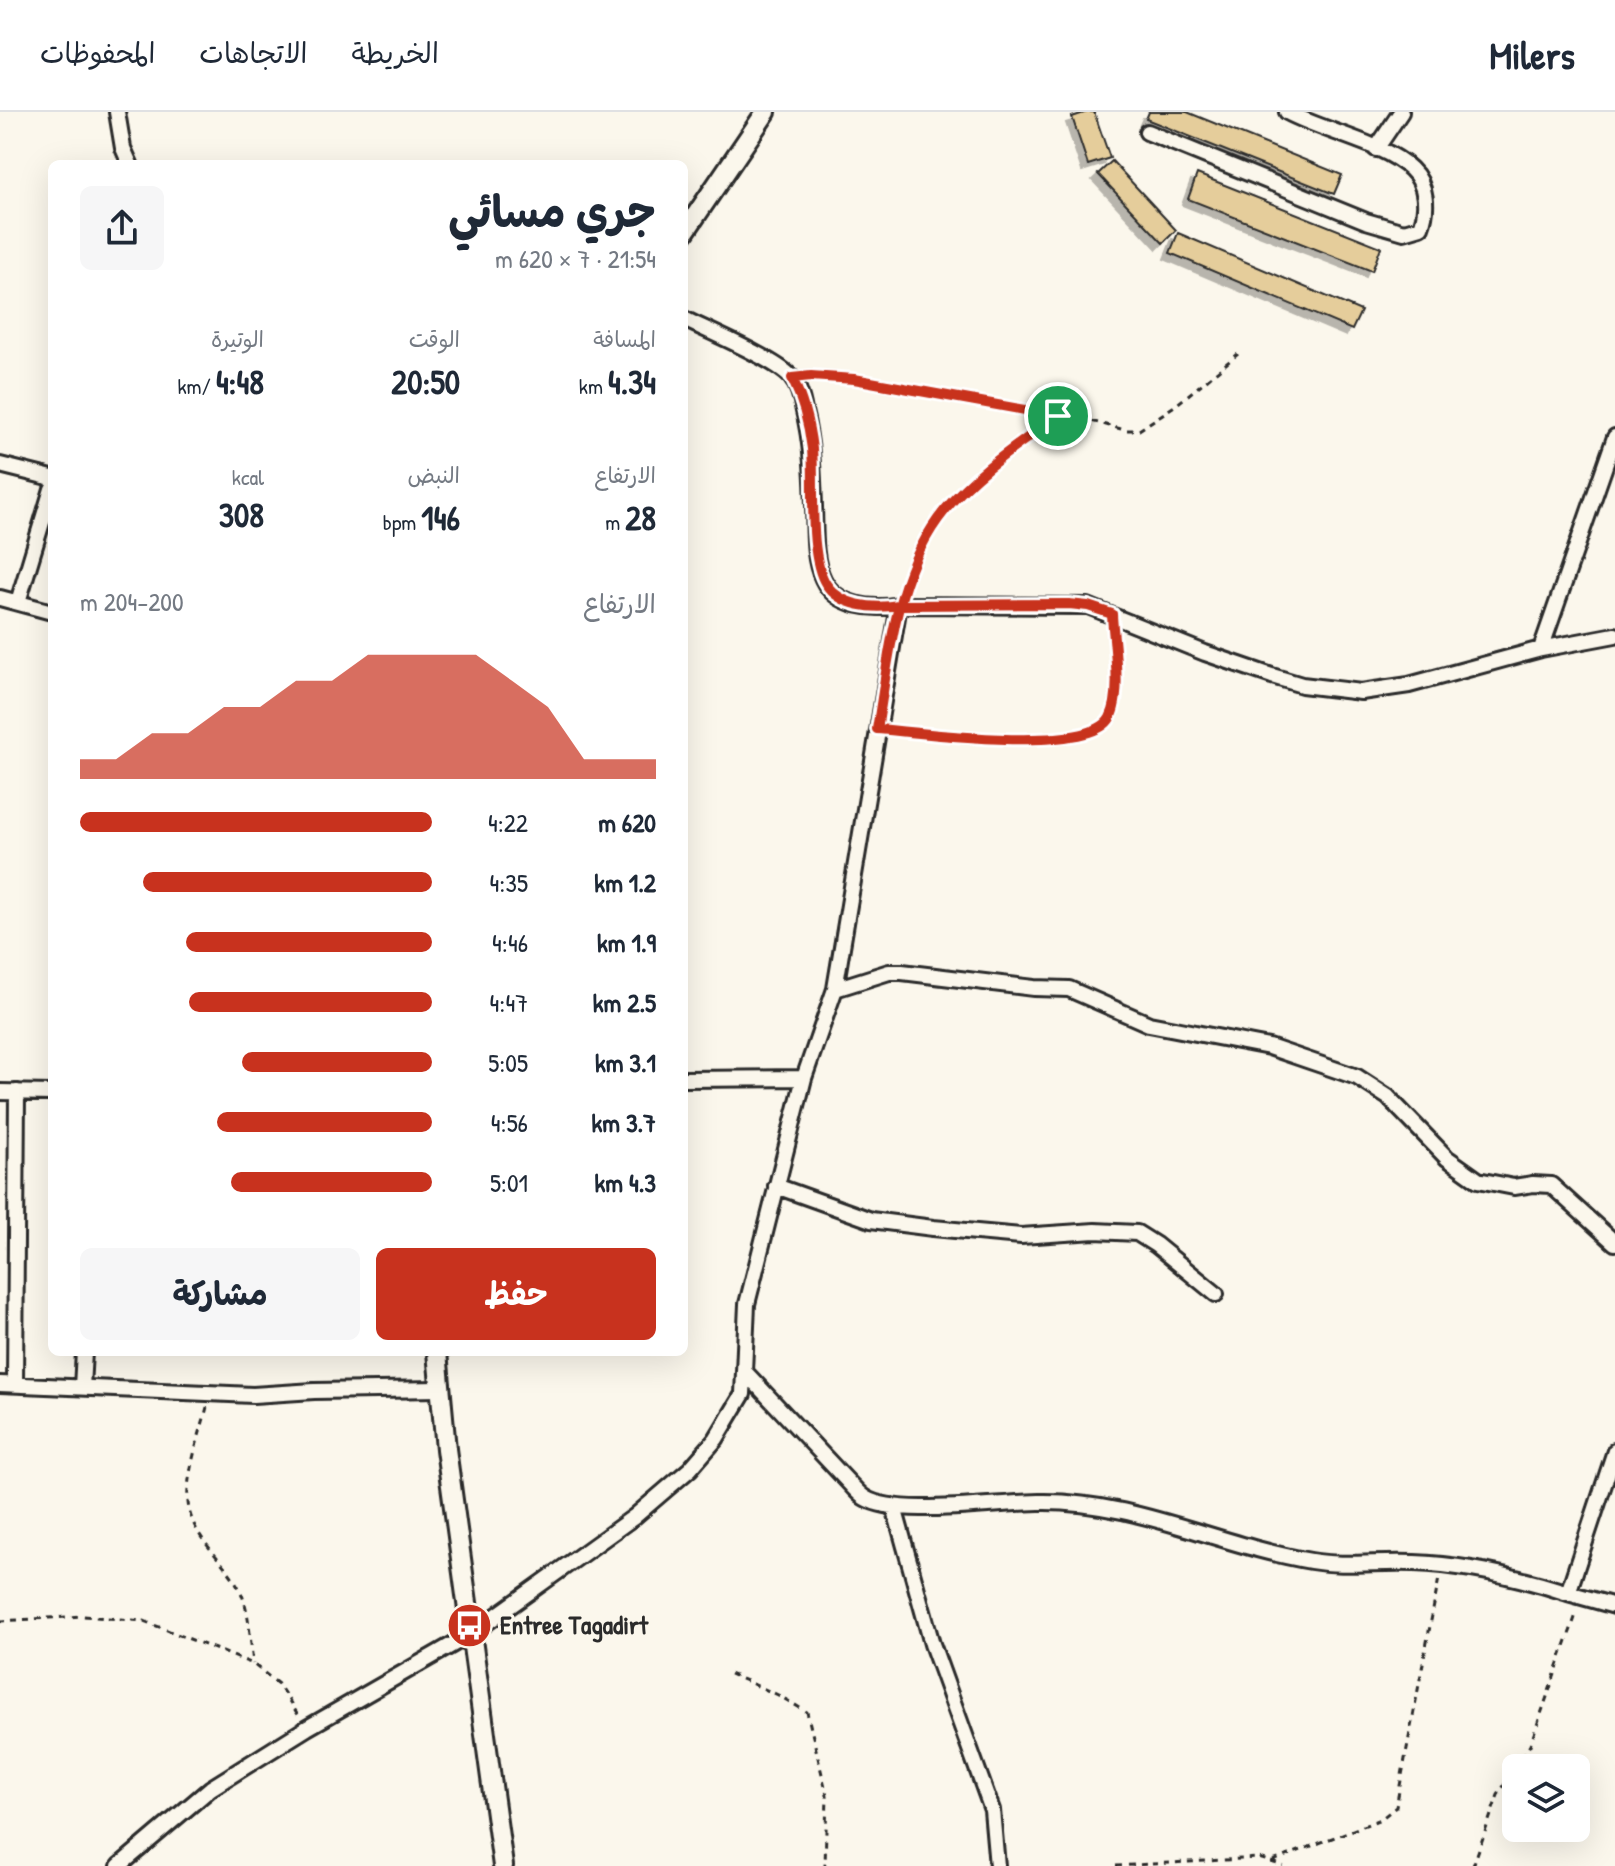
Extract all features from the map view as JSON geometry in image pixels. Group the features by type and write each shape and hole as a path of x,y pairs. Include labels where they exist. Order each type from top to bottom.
{"street":[{"path":"117,112 128,160"},
{"path":"688,227 766,112"},
{"path":"1147,132 1366,221 1404,232 1421,227 1427,212 1423,188 1414,171 1376,149 1287,112"},
{"path":"1376,149 1401,112"},
{"path":"688,321 778,366 792,378 801,395 812,448 816,547 824,582 834,594 863,606 1088,606 1272,676 1302,685 1361,692 1394,688 1481,668 1541,649 1615,635"},
{"path":"1541,649 1615,437"},
{"path":"0,465 48,477"},
{"path":"18,602 48,502"},
{"path":"0,598 48,611"},
{"path":"119,1866 211,1788 307,1728 471,1634 634,1517 690,1469 731,1418 743,1394 746,1373 747,1304 804,1078 835,989 899,605"},
{"path":"835,989 889,972 1069,989 1149,1024 1269,1047 1357,1077 1388,1097 1447,1158 1478,1180 1514,1187 1551,1185 1615,1243"},
{"path":"688,1079 804,1078"},
{"path":"0,1092 48,1093"},
{"path":"17,1092 8,1384 253,1395 439,1389"},
{"path":"776,1186 871,1220 1021,1236 1095,1231 1137,1233 1216,1294"},
{"path":"82,1387 84,1356"},
{"path":"437,1356 439,1389 503,1866"},
{"path":"746,1373 865,1499 894,1507 1069,1503 1153,1519 1312,1561 1339,1564 1412,1563 1471,1569 1615,1606"},
{"path":"1575,1595 1615,1451"},
{"path":"894,1507 932,1644 992,1810 997,1866"}],"path":[{"path":"792,378 854,379 1087,420 1125,430 1139,430 1176,405 1238,354"},
{"path":"899,605 915,559 945,511 989,466 1058,416"},
{"path":"877,729 1023,741 1095,732 1111,716 1115,699 1112,614"},
{"path":"210,1393 189,1484 188,1508 195,1526 239,1587 253,1664"},
{"path":"1273,1861 1381,1819 1396,1807 1441,1565"},
{"path":"1473,1866 1498,1795 1530,1745 1575,1595"},
{"path":"0,1621 83,1616 144,1621 253,1664 278,1684 307,1728"},
{"path":"730,1674 778,1695 807,1712 827,1795 825,1866"},
{"path":"1116,1866 1259,1858 1283,1866"}],"building":[{"path":"1094,112 1110,158 1088,165 1072,117"},
{"path":"1149,112 1187,112 1342,175 1334,194 1146,119"},
{"path":"1112,161 1176,230 1163,243 1098,174"},
{"path":"1197,174 1381,247 1372,271 1188,199"},
{"path":"1178,233 1361,311 1352,330 1170,253"}],"place":[{"name":"Entree Tagadirt","path":"469,1625"}],"route":[{"path":"1058,416 854,379 792,378 801,395 812,448 816,547 820,568 824,582 834,594 876,608 899,605 1069,604 1112,614 1115,699 1111,716 1095,732 1023,741 877,729 899,605 915,559 945,511 969,485 989,466 1058,416"}]}
